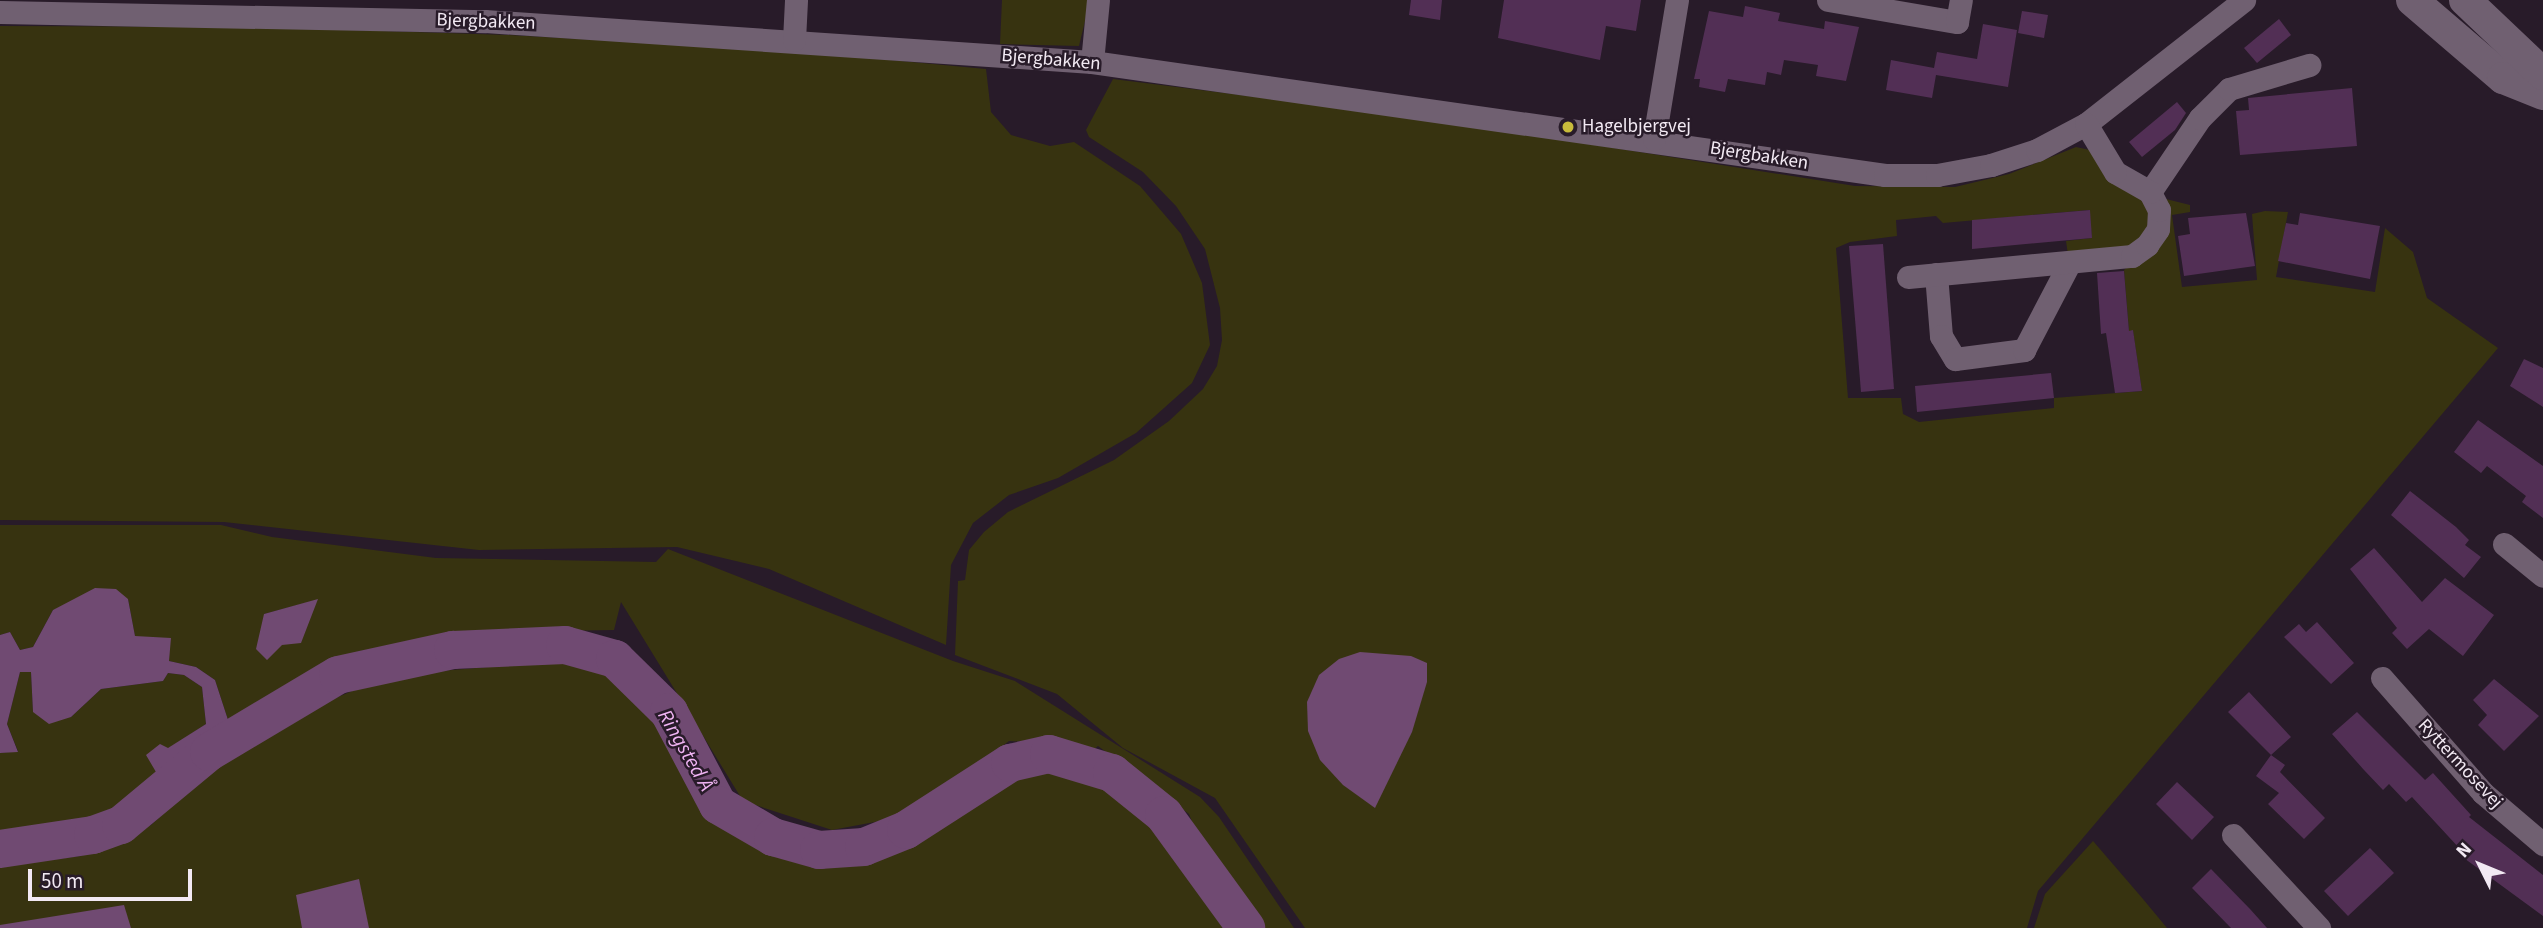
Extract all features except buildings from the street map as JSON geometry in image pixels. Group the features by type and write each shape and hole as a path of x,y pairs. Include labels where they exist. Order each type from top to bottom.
{"street":[{"path":"794,40 796,0"},
{"path":"1092,62 1098,0"},
{"path":"1654,139 1677,0"},
{"path":"1828,0 1957,22 1961,0"},
{"name":"Bjergbakken","path":"0,12 180,7 485,21 1092,62 1654,139 1885,175 1937,175 2003,162 2086,124 2244,0"},
{"path":"2412,0 2503,78 2543,94"},
{"path":"2465,0 2543,74"},
{"path":"2150,192 2200,118 2229,89 2309,65"},
{"path":"1908,277 2132,256 2147,246 2158,229 2159,210 2150,192 2115,172 2086,124"},
{"path":"1936,274 1941,336 1955,359 2024,350 2070,262"},
{"path":"2504,544 2543,576"},
{"name":"Ryttermosevej","path":"2382,678 2483,793 2543,844"},
{"path":"2233,835 2319,928"}],"shaded area":[{"path":"1002,0 1090,0 1079,46 1000,44"},
{"path":"0,26 253,27 508,35 794,51 986,69 991,112 1011,135 1050,146 1074,142 1140,186 1181,234 1202,283 1210,345 1192,383 1136,433 1058,478 1009,495 973,523 951,565 946,645 769,569 677,547 479,550 224,522 0,520"},
{"path":"1113,79 1424,118 1855,186 1955,187 2009,174 2076,147 2090,150 2106,174 2142,196 2148,206 2151,223 2142,240 2126,250 2068,255 2066,241 2092,238 2089,210 1943,223 1936,216 1896,220 1897,236 1850,242 1836,248 1848,398 1901,398 1903,414 1919,422 2054,408 2054,398 2142,391 2133,331 2129,331 2124,270 2161,241 2166,212 2162,198 2190,205 2190,212 2172,215 2182,287 2257,280 2252,214 2265,211 2288,212 2276,277 2375,292 2385,228 2413,252 2427,298 2498,348 2038,891 2027,928 1305,928 1215,798 1123,748 1057,694 955,655 958,581 965,580 969,550 984,532 1008,512 1114,460 1169,421 1203,389 1217,366 1222,340 1220,308 1205,249 1176,206 1143,172 1089,137 1086,130"},
{"path":"0,525 221,525 272,537 436,558 656,562 668,549 953,661 1015,681 1200,797 1219,817 1294,928 1262,928 1198,837 1189,814 1098,746 1088,754 1057,743 1009,741 912,815 832,830 743,801 621,602 614,630 488,632 408,641 326,666 285,685 229,723 215,680 196,667 169,661 135,636 128,599 53,610 33,647 20,650 10,632 0,635","holes":["317,600 303,629 282,645 264,614"]},
{"path":"95,588 116,589 128,599 135,636 171,638 169,661 196,667 215,680 229,723 152,790 156,772 146,755 160,744 168,748 206,724 202,687 184,675 168,673 163,681 101,689 71,717 49,724 33,712 31,672 20,672 7,724 18,752 0,753 0,635 10,632 20,650 33,647 53,610"},
{"path":"318,599 301,643 282,645 267,660 256,649 264,614"},
{"path":"1360,652 1411,656 1427,663 1427,682 1412,732 1375,808 1343,785 1320,760 1308,731 1307,702 1319,675 1339,659"},
{"path":"549,662 593,668 623,679 666,733 709,808 743,831 806,860 865,860 938,830 1011,776 1045,762 1087,772 1135,800 1235,928 0,928 0,866 81,856 151,825 217,766 293,716 364,686 440,671"},
{"path":"20,672 31,672 33,712 71,717 101,689 163,681 168,673 184,675 202,687 206,724 168,749 152,790 123,812 0,839 0,753 18,751 7,724"},
{"path":"2093,841 2167,928 2034,928 2045,894"},
{"path":"359,879 369,928 302,928 296,895"},
{"path":"124,905 131,928 0,928 0,925"}],"waterway":[{"name":"Ringsted Å","path":"0,849 93,835 121,825 209,752 338,675 453,650 565,645 615,659 669,712 718,805 773,837 819,850 864,847 906,830 1010,763 1049,754 1112,773 1164,815 1246,928"}],"place":[{"name":"Hagelbjergvej","path":"1568,127"}]}
